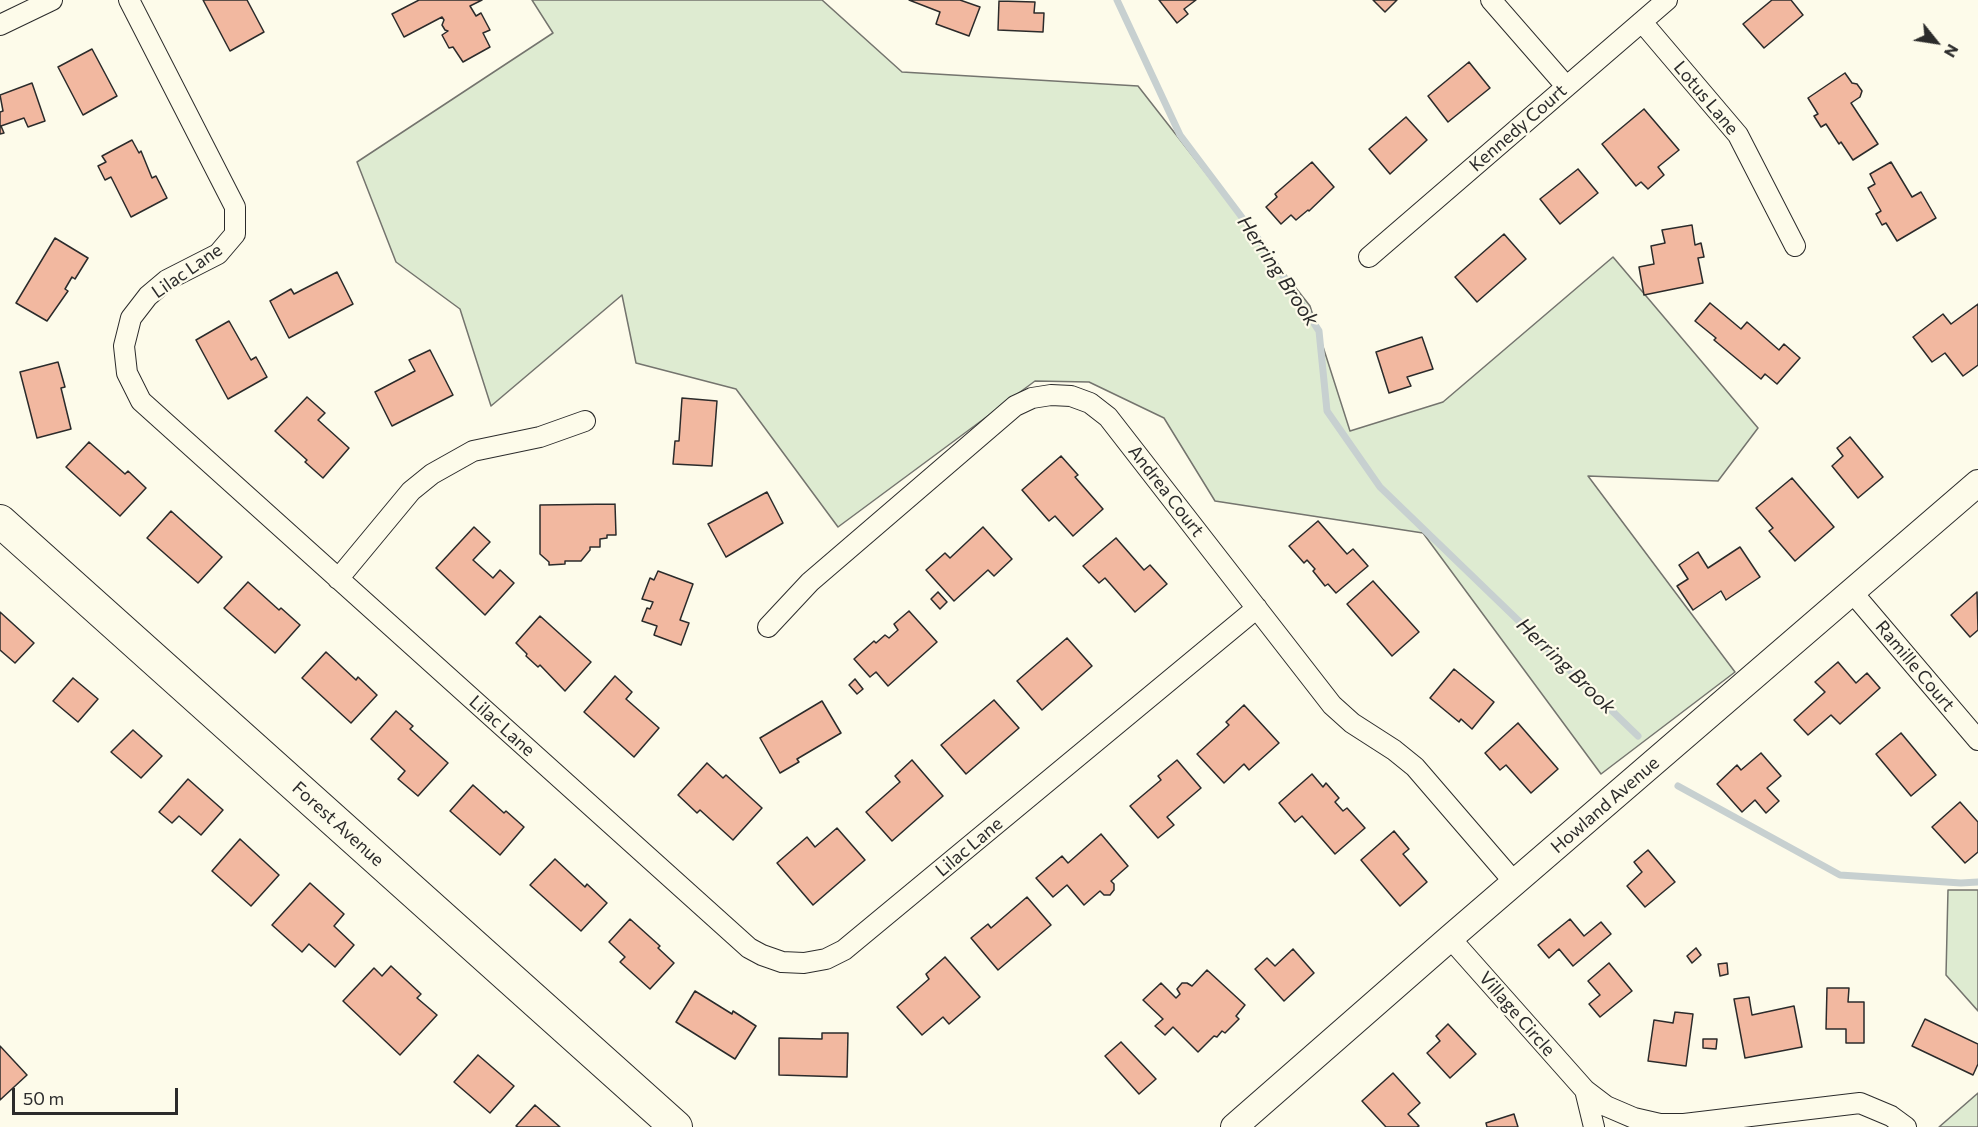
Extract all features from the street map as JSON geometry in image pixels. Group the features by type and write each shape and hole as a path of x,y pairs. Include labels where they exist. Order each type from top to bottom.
{"main road":[{"name":"Forest Avenue","path":"0,521 676,1127"}],"street":[{"path":"0,25 52,0"},
{"name":"Lilac Lane","path":"129,0 235,207 235,234 218,254 167,280 148,296 131,318 124,346 127,373 141,401 749,948 782,962 804,963 826,959 844,950 1257,608"},
{"path":"1491,0 1566,87"},
{"name":"Kennedy Court","path":"1369,257 1666,0"},
{"name":"Lotus Lane","path":"1641,22 1738,135 1795,246"},
{"name":"Andrea Court","path":"768,627 810,582 1015,406 1032,398 1051,395 1071,396 1090,404 1108,417 1332,705 1352,723 1394,750 1415,767 1515,883"},
{"path":"338,579 411,491 432,474 472,451 540,437 585,421"},
{"name":"Howland Avenue","path":"1234,1127 1978,483"},
{"name":"Ramille Court","path":"1852,592 1978,740"},
{"name":"Village Circle","path":"1450,938 1585,1090 1606,1106 1634,1118 1660,1124 1684,1124 1860,1103 1891,1116 1906,1127"},
{"path":"1585,1090 1594,1127"}],"green space":[{"path":"532,0 822,0 902,72 1138,86 1310,306 1350,431 1443,402 1613,257 1758,428 1718,481 1588,476 1735,672 1601,774 1423,533 1215,501 1164,418 1089,382 1035,381 838,527 736,389 636,363 622,295 491,406 460,309 396,262 357,162 553,33"},
{"path":"1948,890 1978,890 1978,1011 1946,975"},
{"path":"1978,1093 1978,1127 1939,1127"}],"building":[{"path":"203,0 247,0 264,32 230,51"},
{"path":"419,0 482,0 470,6 476,16 481,13 490,30 483,33 490,47 463,62 453,47 449,48 442,35 448,31 442,25 444,20 442,17 404,37 392,14"},
{"path":"909,0 960,0 980,7 969,36 936,24 940,12"},
{"path":"1159,0 1196,0 1184,9 1188,14 1177,23"},
{"path":"1373,0 1397,0 1385,12"},
{"path":"1772,0 1791,0 1803,15 1764,48 1743,24"},
{"path":"999,1 1035,2 1034,13 1044,13 1043,32 998,30"},
{"path":"92,49 117,96 83,115 58,67"},
{"path":"1469,62 1490,88 1448,122 1428,96"},
{"path":"1845,73 1862,91 1860,97 1851,103 1878,144 1853,160 1826,124 1821,127 1814,116 1818,114 1808,98"},
{"path":"32,83 45,121 28,127 24,118 1,126 4,133 0,134 0,112 3,111 0,95"},
{"path":"1644,109 1679,150 1658,167 1664,175 1648,189 1641,182 1636,186 1602,144"},
{"path":"1406,117 1427,140 1390,174 1369,149"},
{"path":"132,140 139,153 141,151 152,178 156,176 167,198 131,217 111,177 105,180 98,166 106,162 102,156"},
{"path":"1312,162 1334,187 1309,211 1296,220 1291,215 1281,224 1266,207 1277,197 1275,194"},
{"path":"1891,162 1912,197 1921,192 1936,218 1897,241 1886,223 1882,225 1876,214 1881,211 1868,188 1875,184 1870,174"},
{"path":"1578,169 1598,193 1560,224 1540,199"},
{"path":"1692,225 1695,245 1701,243 1704,257 1698,258 1703,283 1644,295 1639,267 1654,264 1651,246 1665,243 1662,230"},
{"path":"1504,234 1526,259 1477,302 1455,277"},
{"path":"55,238 88,258 75,279 72,277 65,289 68,291 47,321 16,303"},
{"path":"337,272 353,304 289,338 270,301 291,289 294,294"},
{"path":"1710,303 1741,329 1747,322 1779,350 1784,344 1800,358 1777,384 1765,374 1761,379 1695,321"},
{"path":"1978,304 1978,365 1963,376 1945,353 1932,362 1913,337 1943,314 1951,324"},
{"path":"229,321 251,360 256,357 267,377 228,399 196,340"},
{"path":"1422,337 1433,369 1407,377 1411,386 1389,393 1376,352"},
{"path":"430,350 453,395 392,426 375,392 415,371 409,360"},
{"path":"58,362 65,387 61,388 71,429 37,438 20,372"},
{"path":"307,397 325,413 318,420 349,448 323,478 275,431"},
{"path":"682,398 717,401 712,466 673,464 675,441 679,441"},
{"path":"1850,437 1883,477 1858,498 1832,466 1843,456 1837,448"},
{"path":"89,442 125,474 128,471 146,488 120,516 66,467"},
{"path":"1061,456 1078,475 1075,477 1103,509 1073,536 1055,516 1049,521 1022,490"},
{"path":"1792,478 1834,527 1795,561 1769,531 1773,528 1756,508"},
{"path":"767,492 783,523 726,557 708,524"},
{"path":"615,504 616,535 607,535 607,538 600,539 600,547 590,547 581,561 565,561 565,564 549,565 549,562 540,554 540,505"},
{"path":"171,511 222,557 198,583 147,538"},
{"path":"1318,521 1347,554 1353,549 1368,566 1336,593 1328,584 1325,586 1307,560 1304,563 1289,546"},
{"path":"474,527 490,542 473,560 493,578 500,570 514,583 485,615 436,568"},
{"path":"983,527 1012,559 994,576 988,570 954,601 926,570 945,553 950,558"},
{"path":"1116,538 1144,570 1150,565 1167,584 1135,612 1105,578 1099,583 1083,566"},
{"path":"1740,547 1760,577 1726,600 1721,591 1693,610 1677,586 1688,579 1679,565 1698,552 1708,568"},
{"path":"658,571 693,584 680,620 689,623 681,645 654,635 657,626 642,621 647,608 650,609 653,602 642,599 650,578 654,580"},
{"path":"1373,581 1419,632 1392,656 1347,604"},
{"path":"248,582 279,610 281,608 300,625 275,653 224,608"},
{"path":"938,592 947,602 940,609 931,599"},
{"path":"1977,592 1978,630 1970,637 1951,615"},
{"path":"909,611 937,642 888,686 876,672 870,677 854,659 874,641 876,643 885,635 889,638 898,630 894,624"},
{"path":"0,612 34,643 15,663 0,650"},
{"path":"540,616 591,662 565,691 540,665 538,667 526,656 527,654 516,643"},
{"path":"1067,638 1092,666 1042,710 1017,681"},
{"path":"326,652 356,680 358,677 377,695 351,723 302,678"},
{"path":"1838,662 1856,683 1867,673 1880,688 1840,724 1831,715 1808,735 1794,720 1825,692 1815,682"},
{"path":"1454,669 1494,702 1472,729 1461,719 1459,722 1430,698"},
{"path":"615,676 632,692 626,699 659,728 634,757 584,712"},
{"path":"73,678 98,699 78,722 53,701"},
{"path":"855,679 863,689 857,694 849,685"},
{"path":"994,700 1019,728 966,774 941,745"},
{"path":"822,701 841,733 797,759 799,762 780,773 760,738"},
{"path":"1244,705 1279,743 1249,770 1244,764 1224,783 1197,754 1229,725 1226,722"},
{"path":"396,711 413,726 410,729 448,763 418,796 398,779 405,771 371,739"},
{"path":"1518,723 1558,769 1531,793 1506,765 1500,770 1485,753"},
{"path":"133,730 162,756 141,778 111,752"},
{"path":"1901,733 1936,775 1911,796 1876,754"},
{"path":"1761,753 1781,776 1767,788 1779,801 1766,813 1755,800 1742,812 1717,784 1737,765 1741,770"},
{"path":"912,760 943,796 892,841 866,812 900,782 895,776"},
{"path":"1177,760 1201,788 1167,817 1174,825 1158,838 1130,806 1161,780 1158,776"},
{"path":"707,763 723,778 726,775 762,808 733,840 700,810 697,813 678,795"},
{"path":"1312,774 1323,787 1326,783 1339,798 1335,802 1343,811 1347,808 1365,828 1335,854 1302,816 1295,822 1279,803"},
{"path":"188,779 223,810 201,835 179,816 172,823 159,812"},
{"path":"473,785 504,813 506,811 524,827 500,855 450,811"},
{"path":"1960,802 1978,822 1978,852 1965,863 1932,827"},
{"path":"837,828 865,860 813,905 777,863 807,837 815,847"},
{"path":"1394,831 1409,849 1403,854 1427,882 1400,906 1361,860"},
{"path":"1101,834 1128,866 1111,881 1114,884 1114,890 1110,895 1104,895 1100,891 1084,905 1067,885 1053,897 1036,878 1062,856 1068,863"},
{"path":"240,839 279,875 251,906 212,871"},
{"path":"1648,850 1675,882 1645,907 1627,886 1642,872 1634,862"},
{"path":"555,859 585,887 587,884 607,903 581,931 530,885"},
{"path":"310,883 344,914 334,926 354,945 335,967 309,944 302,952 272,925"},
{"path":"1027,897 1051,925 998,970 971,938 988,924 991,928"},
{"path":"630,919 660,946 658,948 674,963 650,989 620,962 625,957 609,942"},
{"path":"1570,919 1584,936 1601,922 1611,934 1573,966 1559,949 1549,958 1538,945"},
{"path":"1696,948 1701,955 1692,963 1687,956"},
{"path":"1293,949 1314,973 1284,1001 1255,969 1267,958 1275,966"},
{"path":"945,957 980,997 949,1024 943,1017 922,1035 897,1007 929,979 926,974"},
{"path":"1609,963 1632,991 1600,1017 1589,1004 1600,995 1588,981"},
{"path":"1727,963 1728,974 1720,976 1718,964"},
{"path":"391,966 421,994 417,998 437,1015 400,1055 343,1001 374,968 382,976"},
{"path":"1207,970 1245,1005 1236,1016 1239,1019 1225,1033 1222,1031 1217,1037 1214,1036 1198,1052 1173,1027 1165,1035 1155,1026 1163,1019 1143,1000 1161,983 1176,998 1180,994 1177,989 1182,983 1192,986"},
{"path":"1827,988 1849,988 1848,1002 1864,1002 1864,1043 1846,1043 1846,1029 1826,1029"},
{"path":"695,991 756,1026 735,1059 676,1022"},
{"path":"1749,997 1752,1015 1794,1006 1802,1047 1745,1058 1734,999"},
{"path":"1675,1012 1693,1014 1686,1066 1648,1061 1654,1020 1673,1023"},
{"path":"1925,1019 1978,1044 1978,1064 1973,1075 1912,1046"},
{"path":"1448,1024 1476,1054 1450,1078 1427,1053 1440,1041 1436,1036"},
{"path":"822,1033 848,1033 847,1077 779,1075 779,1038 822,1039"},
{"path":"1703,1039 1717,1039 1716,1049 1703,1048"},
{"path":"1121,1042 1156,1079 1139,1094 1105,1056"},
{"path":"0,1046 27,1075 0,1100"},
{"path":"478,1055 514,1086 490,1113 454,1082"},
{"path":"1393,1073 1420,1103 1408,1114 1419,1126 1417,1127 1386,1127 1362,1101"},
{"path":"535,1105 560,1127 516,1126"},
{"path":"1514,1114 1518,1127 1487,1127 1486,1123"}],"waterway":[{"name":"Herring Brook","path":"1117,0 1180,135 1262,244 1319,331 1327,411 1380,487 1638,736"},
{"name":"Herring Brook","path":"1678,786 1840,875 1961,883 1978,882"}]}
